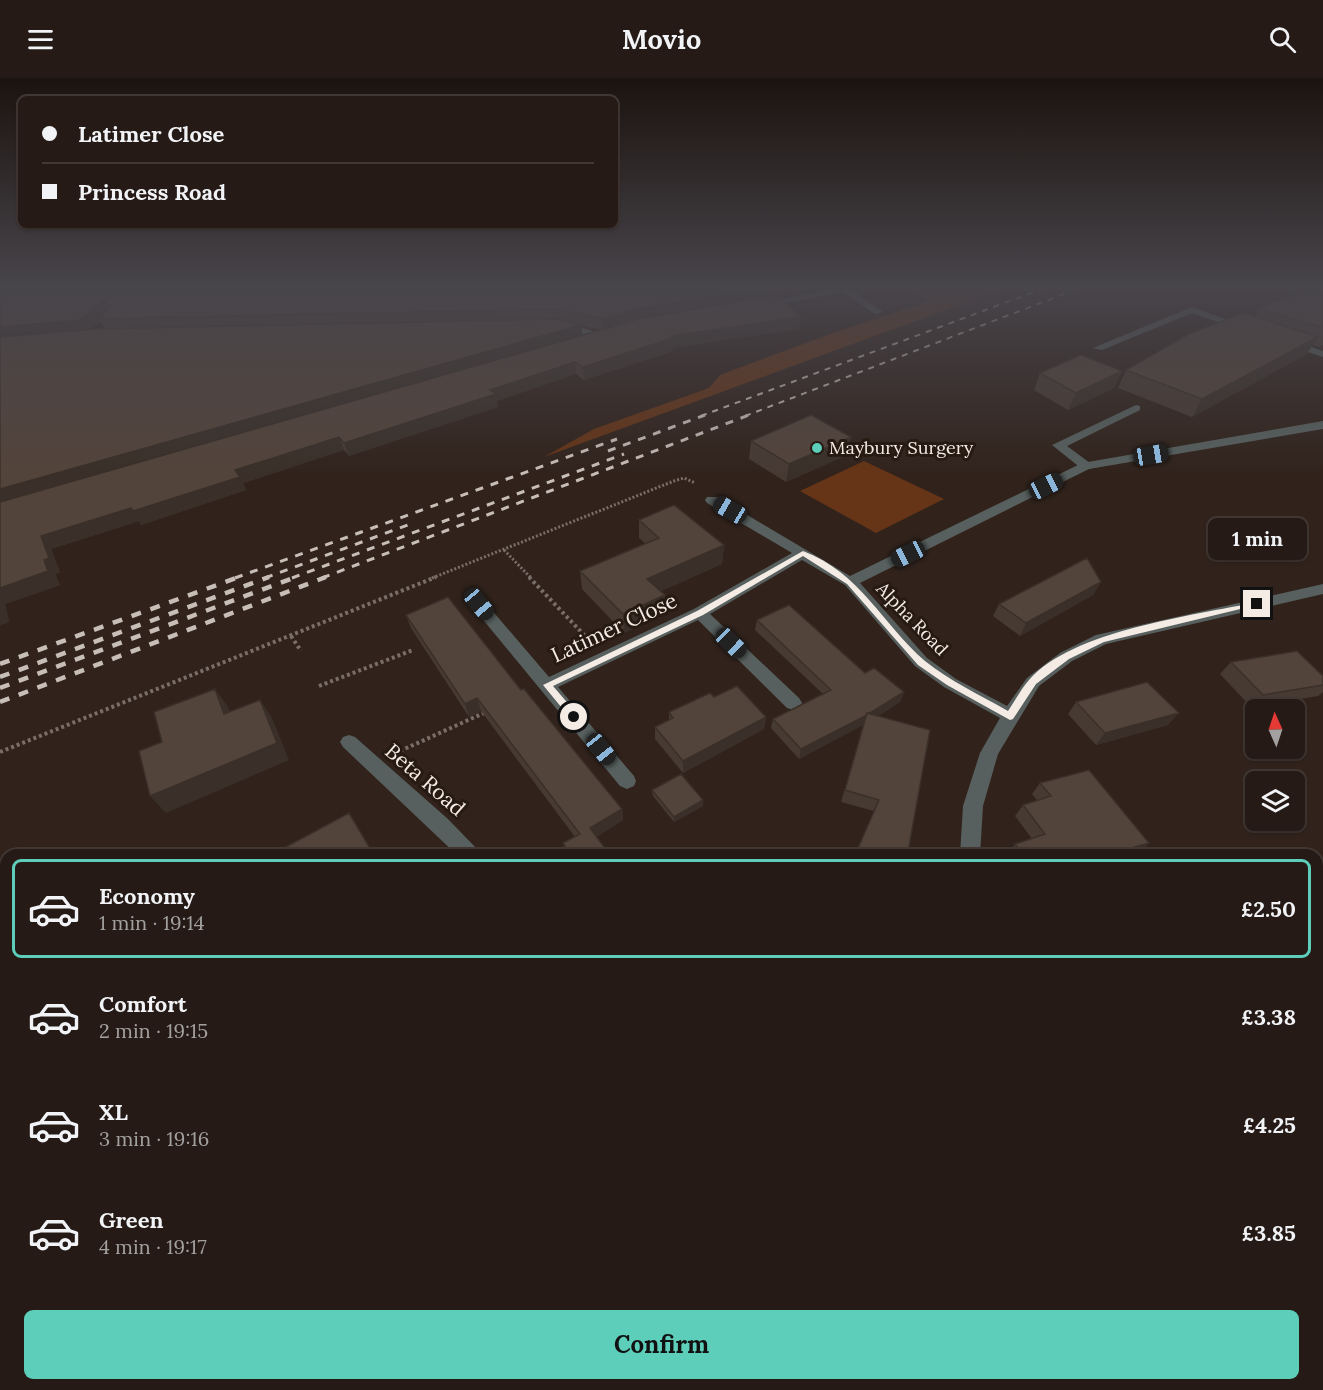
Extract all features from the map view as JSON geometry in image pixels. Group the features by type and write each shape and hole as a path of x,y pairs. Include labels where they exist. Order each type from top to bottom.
{"street":[{"path":"1086,466 1058,446 1136,408"},
{"name":"Alpha Road","path":"1010,716 950,683 921,662 850,582 1086,466 1323,425"},
{"path":"712,500 850,582"},
{"name":"Latimer Close","path":"547,685 700,613 803,553"},
{"path":"970,849 973,807 990,753 1010,716 1033,682 1066,657 1102,639 1323,589"},
{"name":"Latimer Close","path":"479,604 627,781"},
{"name":"Latimer Close","path":"700,613 793,704"},
{"name":"Beta Road","path":"349,742 369,765 455,837 465,849"}],"path":[{"path":"0,752 684,478 718,495 712,500"},
{"path":"504,550 607,658"},
{"path":"291,636 301,651"},
{"path":"319,686 413,650"},
{"path":"369,765 495,708"}],"shaded area":[{"path":"786,350 836,350 544,457 594,429 709,388 720,375"},
{"path":"864,461 944,499 876,533 800,491"}],"building":[{"path":"0,350 492,350 0,489"},
{"path":"530,350 635,350 583,367 575,362 490,390 496,394 344,443 339,437 235,470 240,477 133,511 131,508 41,536 49,558 44,560 48,571 0,588 0,502"},
{"path":"1161,350 1293,350 1202,399 1126,370"},
{"path":"1081,355 1122,371 1076,393 1040,373"},
{"path":"811,415 851,437 789,464 751,441"},
{"path":"674,505 724,545 647,579 665,595 623,614 580,571 659,538 639,520"},
{"path":"1087,558 1101,582 1026,623 999,604"},
{"path":"448,597 521,690 524,689 622,809 590,828 606,849 567,849 563,843 580,834 477,698 465,704 406,615"},
{"path":"789,605 865,673 874,668 904,692 867,715 801,749 773,719 831,690 757,620"},
{"path":"1297,651 1323,676 1323,685 1263,695 1231,662"},
{"path":"1147,682 1179,713 1105,733 1076,702"},
{"path":"737,686 766,717 683,761 655,727 673,718 669,712 710,693 714,697"},
{"path":"215,689 224,714 260,700 277,743 150,796 139,751 162,742 154,712"},
{"path":"867,713 930,730 909,849 858,849 879,800 845,790"},
{"path":"1089,770 1149,843 1128,849 1019,849 1015,844 1045,834 1023,805 1051,796 1040,783"},
{"path":"681,774 703,800 674,817 652,790"},
{"path":"349,813 370,849 282,849"}],"railway":[{"path":"701,416 878,350"},
{"path":"745,416 917,350"},
{"path":"608,451 705,415"},
{"path":"322,578 749,415"},
{"path":"235,578 617,439"},
{"path":"292,578 624,454"},
{"path":"265,578 413,523"},
{"path":"0,664 239,577"},
{"path":"0,677 269,577"},
{"path":"0,688 296,577"},
{"path":"0,702 326,577"}],"place":[{"name":"Maybury Surgery","path":"817,448"}],"route":[{"path":"574,717 547,685 700,613 803,553 850,582 921,662 950,683 1010,716 1033,682 1066,657 1102,639 1257,604"}]}
